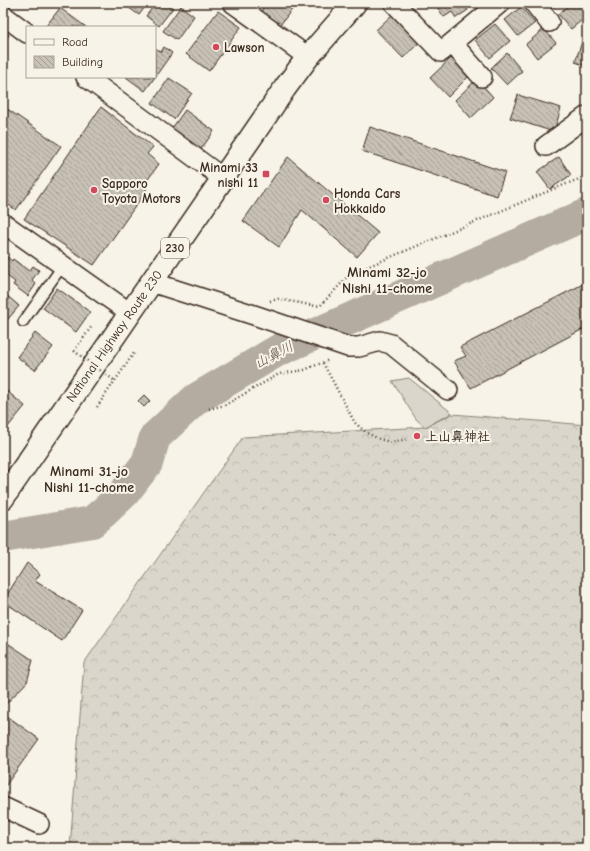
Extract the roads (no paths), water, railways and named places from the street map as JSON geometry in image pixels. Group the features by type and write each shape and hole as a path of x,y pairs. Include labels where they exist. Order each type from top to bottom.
{"highway":[{"name":"National Highway Route 230","path":"3,498 308,57 351,4"}],"street":[{"path":"233,3 308,57"},
{"path":"394,3 441,52 500,3"},
{"path":"534,3 549,22"},
{"path":"3,15 26,32"},
{"path":"452,43 482,77"},
{"path":"87,78 224,179"},
{"path":"546,146 587,116"},
{"path":"3,223 130,313"},
{"path":"151,282 261,309 332,350 348,347 359,347 380,341 391,344 448,390"},
{"path":"3,807 39,824"}],"lane":[{"path":"23,322 63,265"}],"waterway":[{"name":"山鼻川","path":"3,537 92,522 124,493 147,463 155,437 196,399 277,351 587,214"}],"place":[{"name":"Lawson","path":"216,47"},
{"name":"Minami 33 nishi 11","path":"266,174"},
{"name":"Sapporo Toyota Motors","path":"94,190"},
{"name":"Honda Cars Hokkaido","path":"326,200"},
{"name":"上山鼻神社","path":"417,436"}],"district":[{"name":"Minami 32-jo Nishi 11-chome","path":"387,280"},
{"name":"Minami 31-jo Nishi 11-chome","path":"89,480"}]}
